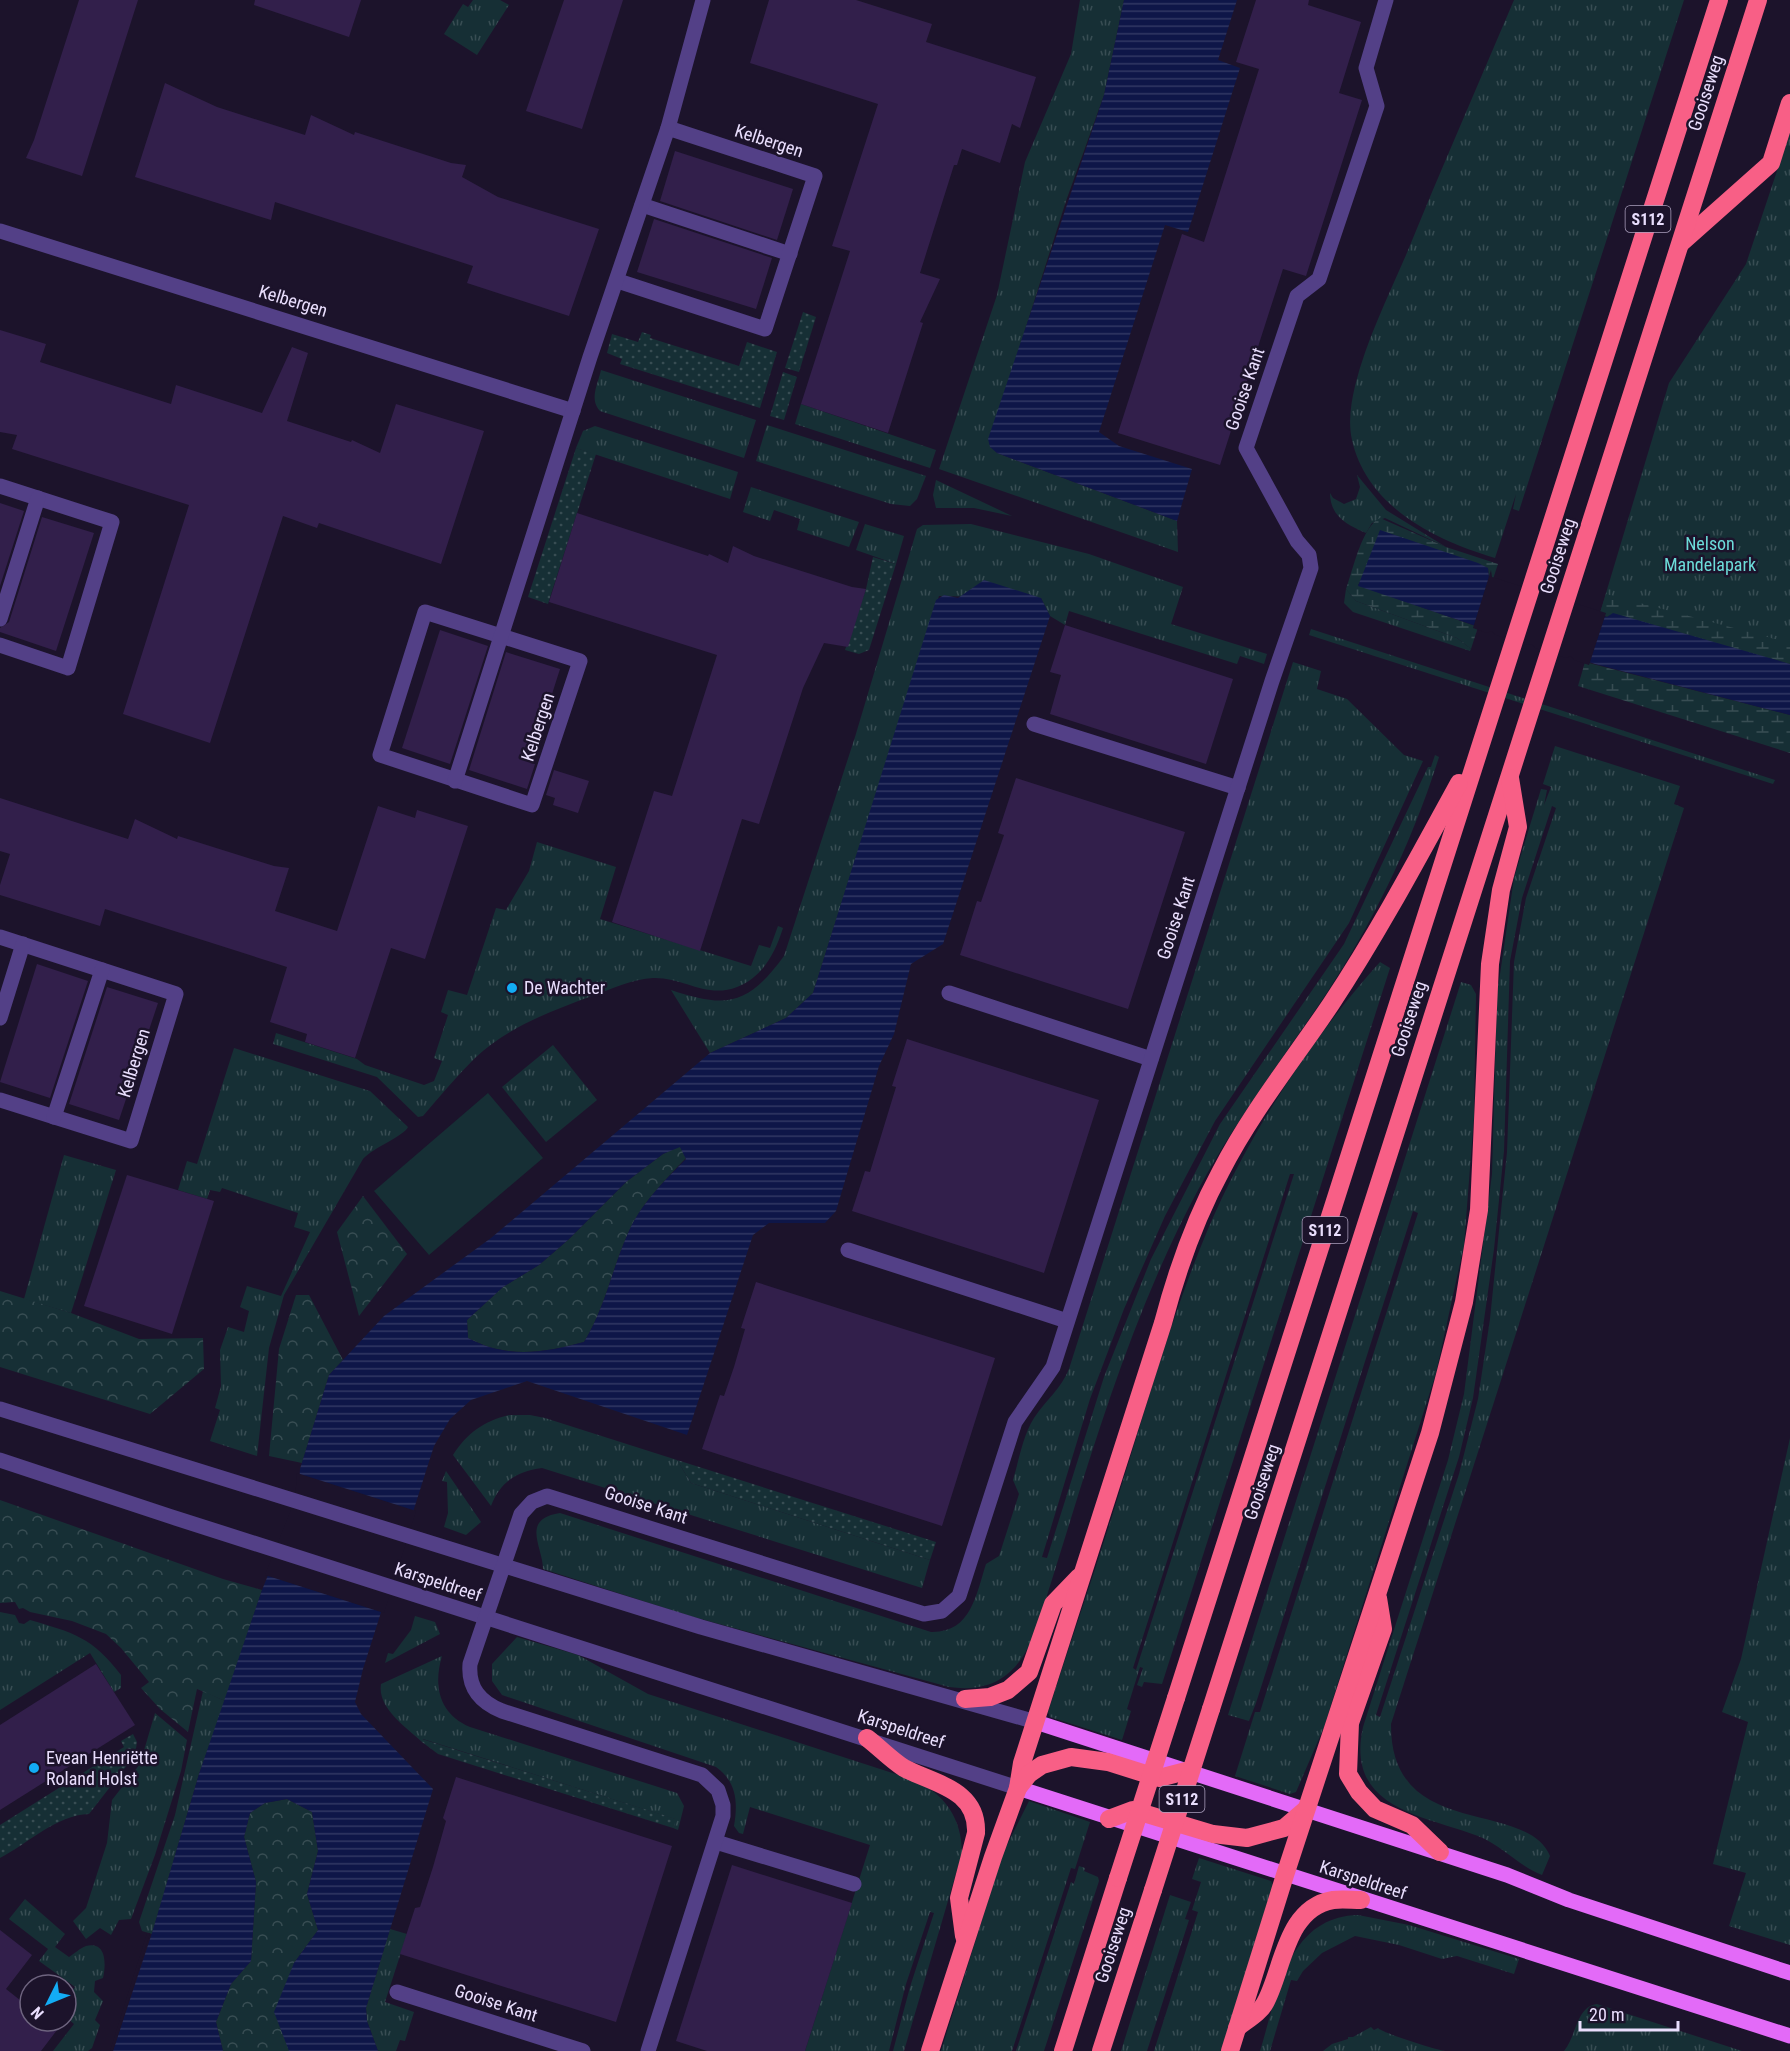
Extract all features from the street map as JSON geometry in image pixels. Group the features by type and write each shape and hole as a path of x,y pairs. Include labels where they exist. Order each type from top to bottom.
{"highway":[{"name":"Gooiseweg","path":"1063,2051 1474,757 1719,0"},
{"name":"Gooiseweg","path":"1101,2051 1758,0"},
{"name":"S112","path":"1679,245 1771,163 1790,103"},
{"path":"930,2051 964,1941 1018,1788 1022,1763 1177,1270 1198,1219 1221,1171 1247,1126 1330,1005 1376,932 1474,757"},
{"path":"1230,2051 1448,1369 1473,1257 1483,1155 1487,1000 1499,903 1518,827 1509,774"},
{"path":"965,1699 990,1697 1008,1690 1029,1672 1053,1604 1083,1572"},
{"path":"1377,1596 1383,1629 1350,1723 1348,1774 1359,1792 1375,1809 1412,1825 1440,1852"},
{"path":"867,1738 904,1767 959,1793 972,1812 976,1823 976,1833 959,1898 964,1941"},
{"path":"1018,1788 1029,1774 1042,1765 1071,1758 1108,1762 1159,1778 1186,1771"},
{"path":"1109,1819 1133,1810 1212,1834 1247,1838 1284,1828 1307,1809"},
{"path":"1237,2028 1264,2005 1285,1946 1300,1922 1313,1910 1332,1900 1361,1900"}],"main road":[{"name":"Karspeldreef","path":"1036,1722 1440,1852 1508,1875 1569,1900 1790,1973"},
{"name":"Karspeldreef","path":"1018,1788 1786,2035"}],"street":[{"path":"455,781 573,411 668,128 703,0"},
{"name":"Gooise Kant","path":"648,2051 716,1842 723,1805 718,1790 702,1775 502,1711 483,1702 471,1685 469,1675 485,1617 503,1565 525,1508 532,1502 547,1496 924,1614 942,1611 959,1596 1015,1422 1025,1403 1042,1386 1053,1368 1238,788 1311,568 1309,555 1298,541 1246,448 1297,296 1319,279 1377,106 1366,68 1386,0"},
{"name":"Kelbergen","path":"618,281 765,329 790,254 815,176 668,128"},
{"path":"642,205 790,254"},
{"name":"Kelbergen","path":"0,231 573,411"},
{"path":"0,486 112,522 68,668 0,645"},
{"path":"0,619 38,498"},
{"name":"Kelbergen","path":"425,612 580,660 532,805 455,781 380,755 425,612"},
{"path":"1034,724 1238,788"},
{"name":"Kelbergen","path":"0,937 176,994 131,1141 0,1100"},
{"path":"0,1018 23,944"},
{"path":"54,1117 102,970"},
{"path":"949,993 1151,1059"},
{"path":"848,1250 1067,1321"},
{"name":"Karspeldreef","path":"0,1409 701,1627 965,1699 1036,1722"},
{"name":"Karspeldreef","path":"0,1460 1018,1788"},
{"path":"716,1842 854,1884"},
{"name":"Gooise Kant","path":"398,1992 583,2051"}],"green space":[{"path":"473,0 500,0 509,5 477,55 444,34 463,4 468,7"},
{"path":"1080,0 1124,0 1104,95 1066,201 989,443 997,453 1177,521 1178,552 939,469 997,295 1025,162 1071,54"},
{"path":"1514,0 1684,0 1519,511 1513,509 1516,494 1495,558 1472,551 1427,530 1388,502 1372,484 1360,464 1352,440 1350,419 1355,386 1371,336"},
{"name":"Nelson Mandelapark","path":"1790,132 1790,664 1600,613 1669,383 1746,264"},
{"path":"803,312 816,317 799,372 785,368"},
{"path":"642,332 651,335 650,338 739,366 747,342 777,352 760,408 620,364 622,359 607,353 612,334 638,342"},
{"path":"601,370 756,420 744,458 600,411 595,402 595,396"},
{"path":"783,372 797,377 784,420 770,416"},
{"path":"801,404 936,450 930,468 795,424"},
{"path":"767,425 926,476 917,499 910,506 891,504 756,461"},
{"path":"595,426 738,472 730,499 576,448 583,431"},
{"path":"576,448 596,454 548,604 528,597"},
{"path":"1357,475 1386,510 1446,547 1385,518 1372,523 1366,533 1341,519 1333,508 1330,493 1333,498 1344,504 1356,499 1360,487"},
{"path":"936,480 1012,516 974,508 936,508 933,495"},
{"path":"751,487 859,522 849,547 797,530 800,519 774,510 770,521 743,512"},
{"path":"1380,518 1446,547 1498,564 1493,579 1489,577 1488,568 1462,558 1361,580 1358,585 1478,627 1471,649 1457,638 1356,601 1346,589 1363,539"},
{"path":"865,524 904,536 896,564 856,550"},
{"path":"971,524 1089,554 1183,587 1171,624 1267,654 1264,664 1240,656 1237,664 1069,611 1065,625 1050,616 1041,598 939,596 813,993 786,1018 710,1053 671,990 708,1000 722,1001 735,998 759,985 784,956 855,737 917,529 923,525"},
{"path":"873,557 896,564 869,650 859,654 845,650 866,589"},
{"path":"1346,589 1356,601 1457,638 1471,649 1470,651 1353,612 1344,603"},
{"path":"1606,594 1790,643 1790,664 1613,613 1607,617 1600,613"},
{"path":"1311,629 1775,780 1773,784 1309,635"},
{"path":"1293,662 1321,671 1317,689 1347,699 1404,755 1423,761 1349,923 1215,1121 1165,1216 1124,1309 1090,1399 1042,1557 1047,1558 1104,1377 1151,1259 1220,1124 1344,944 1428,767 1431,767 1435,755 1439,757 1416,821 1374,913 1322,1000 1212,1165 1172,1242 1108,1403 1038,1624 1032,1640 1016,1665 1007,1675 995,1682 967,1688 949,1687 690,1616 543,1569 536,1535 537,1528 540,1521 560,1513 931,1632 944,1631 963,1619 975,1599 986,1564 999,1556 1019,1494 1013,1480 1027,1432 1034,1418 1058,1389 1069,1369"},
{"path":"1585,662 1790,715 1790,753 1578,686"},
{"path":"1555,746 1680,786 1674,804 1684,808 1391,1724 1397,1761 1412,1786 1435,1802 1515,1828 1536,1839 1550,1856 1542,1875 1478,1836 1413,1814 1393,1804 1377,1792 1366,1776 1361,1754 1363,1727 1448,1460 1464,1394 1492,1174 1497,995 1514,878 1541,789 1547,790 1544,805 1551,787 1543,784","holes":["1552,806 1556,808 1526,898 1514,962 1507,1152 1490,1319 1478,1399 1459,1474 1380,1717 1376,1715 1459,1457 1473,1398 1494,1249 1504,1151 1510,961 1522,898"]},
{"path":"537,842 616,867 600,919 751,966 759,945 770,948 778,926 783,928 772,955 754,977 746,983 726,990 715,991 664,979 645,979 614,987 530,1021 501,1037 475,1058 423,1116 418,1117 377,1077 273,1044 276,1033 357,1059 365,1065 424,1085 434,1081 442,1061 434,1058 448,1015 441,1012 448,990 467,995 496,908 506,910 529,871"},
{"path":"1380,962 1390,968 1162,1684 1144,1682 1142,1687 1137,1685 1143,1668 1140,1667 1127,1709 1131,1711 1122,1740 1050,1717 1048,1712 1195,1260 1225,1193 1262,1122 1306,1055","holes":["1290,1174 1294,1174 1136,1670 1133,1668"]},
{"path":"1461,982 1471,985 1476,994 1474,1116 1464,1245 1436,1373 1324,1727 1296,1792 1290,1794 1235,1776 1255,1712 1260,1712 1418,1213 1413,1211 1256,1703 1249,1721 1228,1715"},
{"path":"553,1045 597,1100 546,1142 502,1087"},
{"path":"234,1048 370,1091 408,1127 363,1159 284,1295 269,1348 257,1456 210,1441 220,1410 215,1408 221,1386 220,1350 228,1327 244,1332 249,1311 240,1307 247,1286 281,1296 310,1232 294,1227 298,1213 222,1188 220,1192 210,1190 207,1199 178,1190 187,1161 197,1164"},
{"path":"488,1093 543,1158 429,1255 374,1191"},
{"path":"680,1146 686,1158 654,1193 634,1221 598,1315 584,1342 554,1349 525,1352 497,1349 468,1338 467,1320 503,1287 539,1265 568,1240 626,1182 663,1154"},
{"path":"64,1155 116,1170 71,1313 24,1299"},
{"path":"363,1196 407,1254 359,1316 337,1232"},
{"path":"0,1291 71,1313 139,1339 203,1338 204,1369 150,1414 0,1367"},
{"path":"296,1295 309,1295 343,1360 329,1375 302,1463 269,1456 279,1349"},
{"path":"509,1415 545,1418 677,1460 691,1483 930,1560 922,1588 542,1468 510,1479 499,1490 491,1506 453,1455 464,1440 477,1429"},
{"path":"1790,1438 1790,1945 1729,1926 1746,1873 1713,1864 1748,1722 1722,1712 1741,1659"},
{"path":"677,1460 936,1542 930,1560 691,1483"},
{"path":"446,1471 481,1522 466,1535 444,1527 448,1513 447,1482 442,1481"},
{"path":"0,1500 223,1579 262,1590 225,1701 197,1689 188,1732 160,1709 141,1688 149,1682 121,1648 106,1634 72,1621 30,1612 23,1608 19,1609 15,1602 0,1603"},
{"path":"0,1612 15,1615 19,1623 24,1624 30,1620 70,1633 91,1644 111,1662 121,1675 121,1688 114,1692 90,1653 0,1710"},
{"path":"415,1616 435,1622 440,1634 385,1663 388,1653 393,1654 411,1630"},
{"path":"517,1637 578,1655 648,1694 914,1780 943,1800 959,1829 962,1853 904,2051 893,2051 910,1987 934,1913 930,1912 906,1984 889,2051 805,2051 870,1845 750,1807 743,1834 739,1833 734,1826 736,1801 732,1786 716,1767 502,1695 492,1681 492,1664"},
{"path":"442,1656 439,1667 439,1688 445,1707 451,1715 470,1727 677,1793 684,1806 678,1830 673,1828 675,1819 423,1739 422,1742 388,1709 383,1701 381,1684"},
{"path":"203,1691 225,1701 199,1774 152,1934 142,1931 139,1922 175,1815"},
{"path":"155,1713 187,1740 181,1771 155,1855 131,1919 119,1920 111,1935 100,1928 86,1939 73,1921 86,1908 107,1843 112,1800 140,1764"},
{"path":"133,1734 137,1742 135,1755 89,1814 54,1824 0,1858 0,1825 124,1747 121,1741"},
{"path":"422,1739 676,1819 673,1828 438,1754 422,1742"},
{"path":"287,1799 312,1812 318,1851 307,1894 318,1930 294,1963 289,2051 223,2051 216,2022 231,1984 251,1961 256,1882 244,1837 250,1813 265,1803"},
{"path":"1029,1801 1090,1822 1075,1869 1071,1868 1012,2051 941,2051 1003,1853"},
{"path":"1199,1858 1271,1881 1273,1885 1221,2051 1154,2051 1198,1912 1192,1910 1201,1882 1192,1879"},
{"path":"1079,1866 1085,1868 1084,1871 1098,1877 1099,1881 1044,2051 1016,2051 1071,1882 1074,1884"},
{"path":"1170,1895 1191,1902 1185,1919 1189,1920 1147,2051 1121,2051"},
{"path":"25,1899 65,1934 55,1947 69,1957 86,1946 93,1945 98,1947 104,1955 103,1978 95,1981 94,1992 103,2001 95,2020 100,2025 92,2048 88,2051 53,2051 67,2033 78,2033 78,1973 56,1973 39,1961 48,1949 9,1919"},
{"path":"1358,1915 1409,1925 1519,1959 1514,1974 1457,1956 1442,1959 1399,1945 1355,1936 1322,1953 1303,1971 1297,1981 1291,1980 1270,2051 1260,2051 1279,1985 1288,1963 1300,1945 1315,1930 1334,1919"},
{"path":"390,1929 407,1934 385,2002 414,2012 405,2041 400,2040 396,2051 378,2051 367,2021 366,2008"},
{"path":"1597,2004 1742,2051 1564,2051 1585,2010"},
{"path":"1371,2027 1374,2030 1378,2028 1421,2045 1445,2051 1323,2051 1332,2044 1353,2037"}],"shaded area":[{"path":"1124,0 1237,0 1218,60 1240,68 1188,232 1165,225 1099,432 1119,446 1192,469 1177,521 997,453 990,447 988,439 1104,95"},
{"path":"1380,530 1478,563 1488,568 1489,579 1607,617 1613,613 1790,664 1790,715 1595,664 1495,629 1488,630 1358,586"},
{"path":"984,580 1041,598 1050,616 943,944 911,964 894,1034 879,1066 836,1211 825,1223 769,1223 753,1235 687,1435 527,1381 471,1400 450,1419 434,1446 363,1669 355,1702 361,1714 433,1789 366,2008 367,2021 378,2051 289,2051 274,2012 294,1963 318,1930 307,1894 318,1851 312,1812 287,1799 265,1803 250,1813 244,1837 256,1882 251,1961 231,1984 216,2022 223,2051 113,2051 152,1933 199,1774 262,1590 298,1501 300,1469 329,1375 384,1316 491,1238 710,1053 786,1018 813,993 936,600 944,595 958,598","holes":["680,1147 686,1159 654,1193 634,1221 598,1315 584,1342 554,1349 525,1352 497,1349 468,1338 467,1320 503,1287 539,1265 568,1240 626,1182 663,1154"]}],"pier":[{"path":"1491,570 1492,577 1606,613 1589,665 1574,660 1571,656 1566,658 1535,648 1532,644 1527,645 1496,635 1491,631 1487,633 1473,628"},
{"path":"297,1473 416,1511 384,1613 265,1575 295,1500"},
{"path":"147,1933 150,1933 113,2051 110,2051"}],"building":[{"path":"79,0 138,0 82,176 26,158 34,140"},
{"path":"255,0 361,0 349,37 254,5"},
{"path":"564,0 623,0 582,129 526,111"},
{"path":"769,0 856,0 932,24 926,42 1036,77 1020,128 1012,124 1000,163 962,149 957,165 954,165 920,273 940,279 920,322 923,323 888,433 801,404 850,251 832,246 878,104 750,63"},
{"path":"1256,0 1309,0 1308,5 1361,22 1339,93 1362,100 1306,276 1283,269 1220,465 1118,433 1182,234 1204,242 1259,69 1236,62"},
{"path":"165,83 217,107 305,135 311,115 354,135 355,132 451,163 466,165 462,177 498,197 599,229 569,316 467,283 473,266 275,202 271,220 135,177"},
{"path":"675,151 793,189 777,240 660,201"},
{"path":"654,219 772,258 756,309 637,272"},
{"path":"0,330 46,344 40,362 171,404 176,385 262,413 292,347 308,353 287,421 351,442 352,440 380,453 396,404 484,431 441,564 319,523 317,528 283,516 210,743 123,714 189,505 12,449 17,435 0,432"},
{"path":"0,503 24,511 0,586"},
{"path":"577,513 708,556 709,554 728,563 733,546 754,556 852,587 866,589 848,647 824,643 803,688 759,824 742,819 700,951 612,922 654,791 672,796 717,655 549,602"},
{"path":"42,517 94,533 56,651 0,632 0,628 9,622"},
{"path":"1065,625 1233,679 1206,764 1050,714 1061,675 1050,672"},
{"path":"440,630 488,646 450,764 402,748"},
{"path":"506,652 560,669 530,763 535,764 527,789 469,770"},
{"path":"554,770 589,781 578,813 553,805 555,798 546,795"},
{"path":"1016,778 1185,832 1128,1009 960,955 977,901 981,902 1004,835 998,833"},
{"path":"0,798 128,839 135,819 177,839 178,836 274,866 289,868 275,911 337,931 378,806 415,818 417,810 468,826 425,959 391,948 355,1058 305,1042 307,1034 270,1022 287,967 105,909 100,926 0,895 0,885 10,854 0,851"},
{"path":"37,964 88,981 50,1098 0,1082"},
{"path":"107,987 158,1003 119,1120 69,1104"},
{"path":"907,1039 1099,1100 1044,1273 852,1211 865,1171 870,1172 896,1087 892,1086"},
{"path":"127,1175 214,1201 172,1334 84,1306"},
{"path":"756,1282 995,1358 942,1526 702,1449 720,1395 724,1396 734,1367 745,1329 741,1328"},
{"name":"Evean Henriëtte Roland Holst","path":"96,1664 135,1725 0,1810 0,1725"},
{"path":"456,1777 672,1846 616,2022 400,1954 415,1908 420,1907 433,1867 446,1821 443,1818"},
{"path":"732,1865 852,1903 805,2051 707,2051 676,2041"},
{"path":"0,1930 32,1955 6,1989 18,1998 18,2033 55,2033 41,2051 0,2051"}],"place":[{"name":"De Wachter","path":"512,988"},
{"name":"Evean Henriëtte Roland Holst","path":"34,1768"}]}
